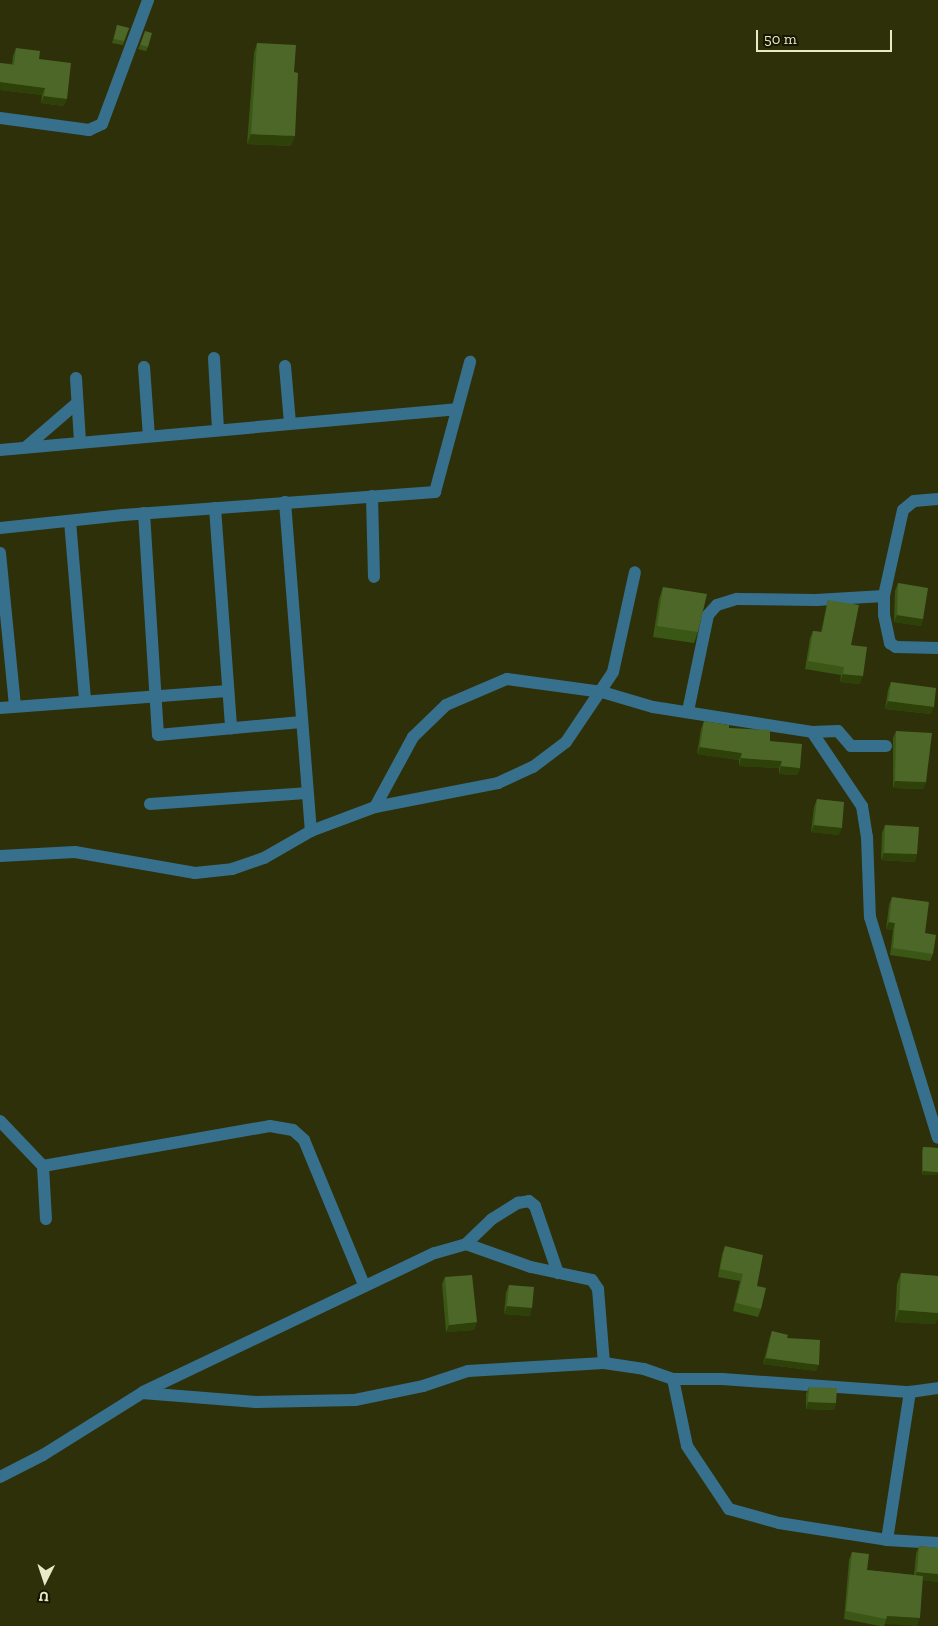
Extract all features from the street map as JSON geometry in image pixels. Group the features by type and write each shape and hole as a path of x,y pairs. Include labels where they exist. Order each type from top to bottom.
{"street":[{"path":"0,118 89,130 102,124 148,0"},
{"path":"214,358 218,430"},
{"path":"0,528 144,513 435,492 456,408 470,362"},
{"path":"285,366 290,423"},
{"path":"144,367 150,436"},
{"path":"76,378 80,442"},
{"path":"26,447 77,403"},
{"path":"0,450 456,408"},
{"path":"372,496 374,577"},
{"path":"938,500 914,501 903,510 884,596 884,615 890,643 896,647 938,648"},
{"path":"285,502 306,793 311,831"},
{"path":"215,508 231,728"},
{"path":"144,513 158,735 301,722"},
{"path":"70,521 85,700"},
{"path":"0,553 15,706"},
{"path":"0,856 75,852 195,873 232,869 264,858 311,831 375,807 498,783 533,767 566,742 602,692 613,672 635,572"},
{"path":"688,711 708,615 717,605 737,599 816,600 884,596"},
{"path":"375,807 413,737 446,705 507,679 602,692 653,707 812,732 840,732 851,746 886,746"},
{"path":"0,708 85,700 227,691"},
{"path":"812,732 847,788 862,806 867,837 870,917 938,1138"},
{"path":"150,804 306,793"},
{"path":"0,1121 44,1166 46,1219"},
{"path":"44,1166 270,1126 293,1130 304,1140 364,1285"},
{"path":"0,1477 43,1455 142,1393 364,1285 435,1253 466,1244 492,1219 518,1203 528,1201 535,1206 558,1273"},
{"path":"466,1244 558,1273 592,1280 598,1289 604,1363"},
{"path":"142,1393 256,1402 355,1400 423,1386 468,1371 604,1363 644,1369 673,1379 722,1378 910,1392 938,1388"},
{"path":"673,1379 687,1446 729,1509 780,1524 887,1540 938,1543"},
{"path":"887,1540 910,1392"}],"building":[{"path":"117,25 129,28 124,41 114,39"},
{"path":"145,31 152,33 148,47 140,45"},
{"path":"257,43 296,45 294,72 298,73 295,136 251,134"},
{"path":"16,48 40,51 39,59 71,63 67,99 44,96 45,88 0,82 0,63 14,65"},
{"path":"898,583 928,588 923,619 897,615"},
{"path":"663,587 707,594 698,632 657,626"},
{"path":"828,600 859,605 851,645 867,647 863,676 843,674 844,667 808,661 813,631 822,632"},
{"path":"891,682 936,688 934,707 888,701"},
{"path":"704,721 729,725 729,728 770,730 770,741 802,744 800,768 781,766 782,761 741,758 742,753 700,747"},
{"path":"896,731 932,733 926,782 895,781"},
{"path":"817,799 844,802 842,828 814,825"},
{"path":"885,825 919,827 917,854 884,853"},
{"path":"892,897 929,902 925,933 936,935 933,954 893,948 895,923 889,922"},
{"path":"923,1147 938,1148 938,1172 923,1171"},
{"path":"725,1246 763,1255 757,1286 766,1288 761,1309 736,1303 743,1274 720,1269"},
{"path":"901,1273 938,1276 938,1313 899,1310"},
{"path":"472,1275 477,1322 449,1325 445,1277"},
{"path":"509,1285 534,1287 532,1308 507,1306"},
{"path":"772,1331 788,1335 787,1338 820,1340 819,1365 766,1358"},
{"path":"809,1387 837,1388 836,1403 808,1402"},
{"path":"919,1546 938,1548 938,1574 917,1572"},
{"path":"852,1552 869,1554 867,1570 923,1576 920,1618 887,1616 886,1619 846,1611"}]}
